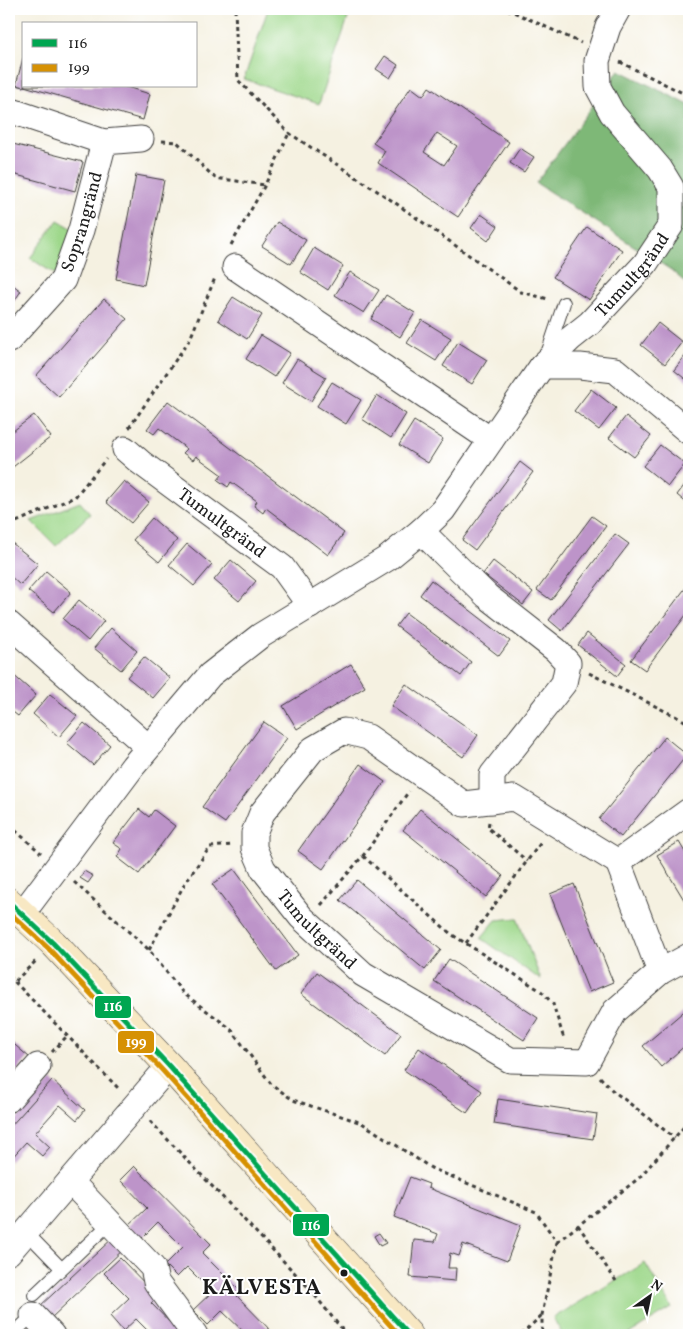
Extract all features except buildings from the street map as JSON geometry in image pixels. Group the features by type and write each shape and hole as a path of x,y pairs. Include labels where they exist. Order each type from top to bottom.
{"street":[{"name":"Tumultgränd","path":"15,908 58,867 133,766 210,675 260,636 388,558 443,510 542,366 590,323 645,264 671,225 670,187 660,168 612,113 598,87 597,61 608,27 618,9"},
{"path":"9,110 104,142 141,139"},
{"name":"Soprangränd","path":"9,340 63,280 80,230 104,142"},
{"path":"227,262 491,440"},
{"path":"542,366 580,366 615,370 689,432"},
{"name":"Tumultgränd","path":"121,444 140,462 282,567 310,606"},
{"path":"421,531 487,596 556,650 568,663 564,683 492,775 492,801"},
{"path":"9,624 148,748"},
{"path":"254,848 254,834 262,813 313,749 344,731 368,737 464,804 514,798 618,862 660,972"},
{"path":"618,862 689,811"},
{"name":"Tumultgränd","path":"254,848 263,869 306,922 363,974 510,1060 579,1062"},
{"path":"15,908 53,943 169,1066 409,1335"},
{"path":"579,1062 615,1011 660,972 689,956"},
{"path":"9,1099 38,1066"},
{"path":"9,1252 169,1066"},
{"path":"70,1181 153,1268 156,1282 195,1335"},
{"path":"33,1305 52,1335"}],"lane":[{"name":"Tumultgränd","path":"542,366 564,303"},
{"path":"12,1335 62,1268 110,1223"},
{"path":"26,1232 62,1268"}],"path":[{"path":"236,9 238,80 289,133 394,202 521,292 564,303"},
{"path":"9,525 76,497 121,444 190,339 289,133"},
{"path":"141,139 177,142 215,178 265,185"},
{"path":"568,663 689,723"},
{"path":"306,922 363,856 421,774"},
{"path":"492,801 488,828 528,860"},
{"path":"466,943 555,824"},
{"path":"9,825 149,950 183,993 230,1029 271,1084 293,1100 362,1123 431,1168 536,1212 557,1242"},
{"path":"149,950 185,883 210,847 236,844 254,848"},
{"path":"363,856 451,934 540,991 553,1004 579,1062 675,1138"},
{"path":"9,976 309,1288 345,1335"},
{"path":"542,1335 542,1315 557,1242 639,1178 689,1121"},
{"path":"578,1225 616,1281"},
{"path":"521,1335 542,1315"}],"green space":[{"path":"268,9 351,9 319,104 244,79"},
{"path":"619,70 689,105 689,286 671,270 536,183"},
{"path":"58,220 75,230 56,275 30,258"},
{"path":"80,502 90,514 56,546 31,521"},
{"path":"517,918 541,980 481,938 496,920"},
{"path":"645,1263 672,1308 627,1335 563,1335 553,1318"}],"transit line":[{"name":"116","path":"9,902 53,943 169,1066 409,1335"},
{"name":"199","path":"9,912 48,948 163,1071 399,1335"}],"district":[{"name":"KÄLVESTA","path":"262,1286"}]}
